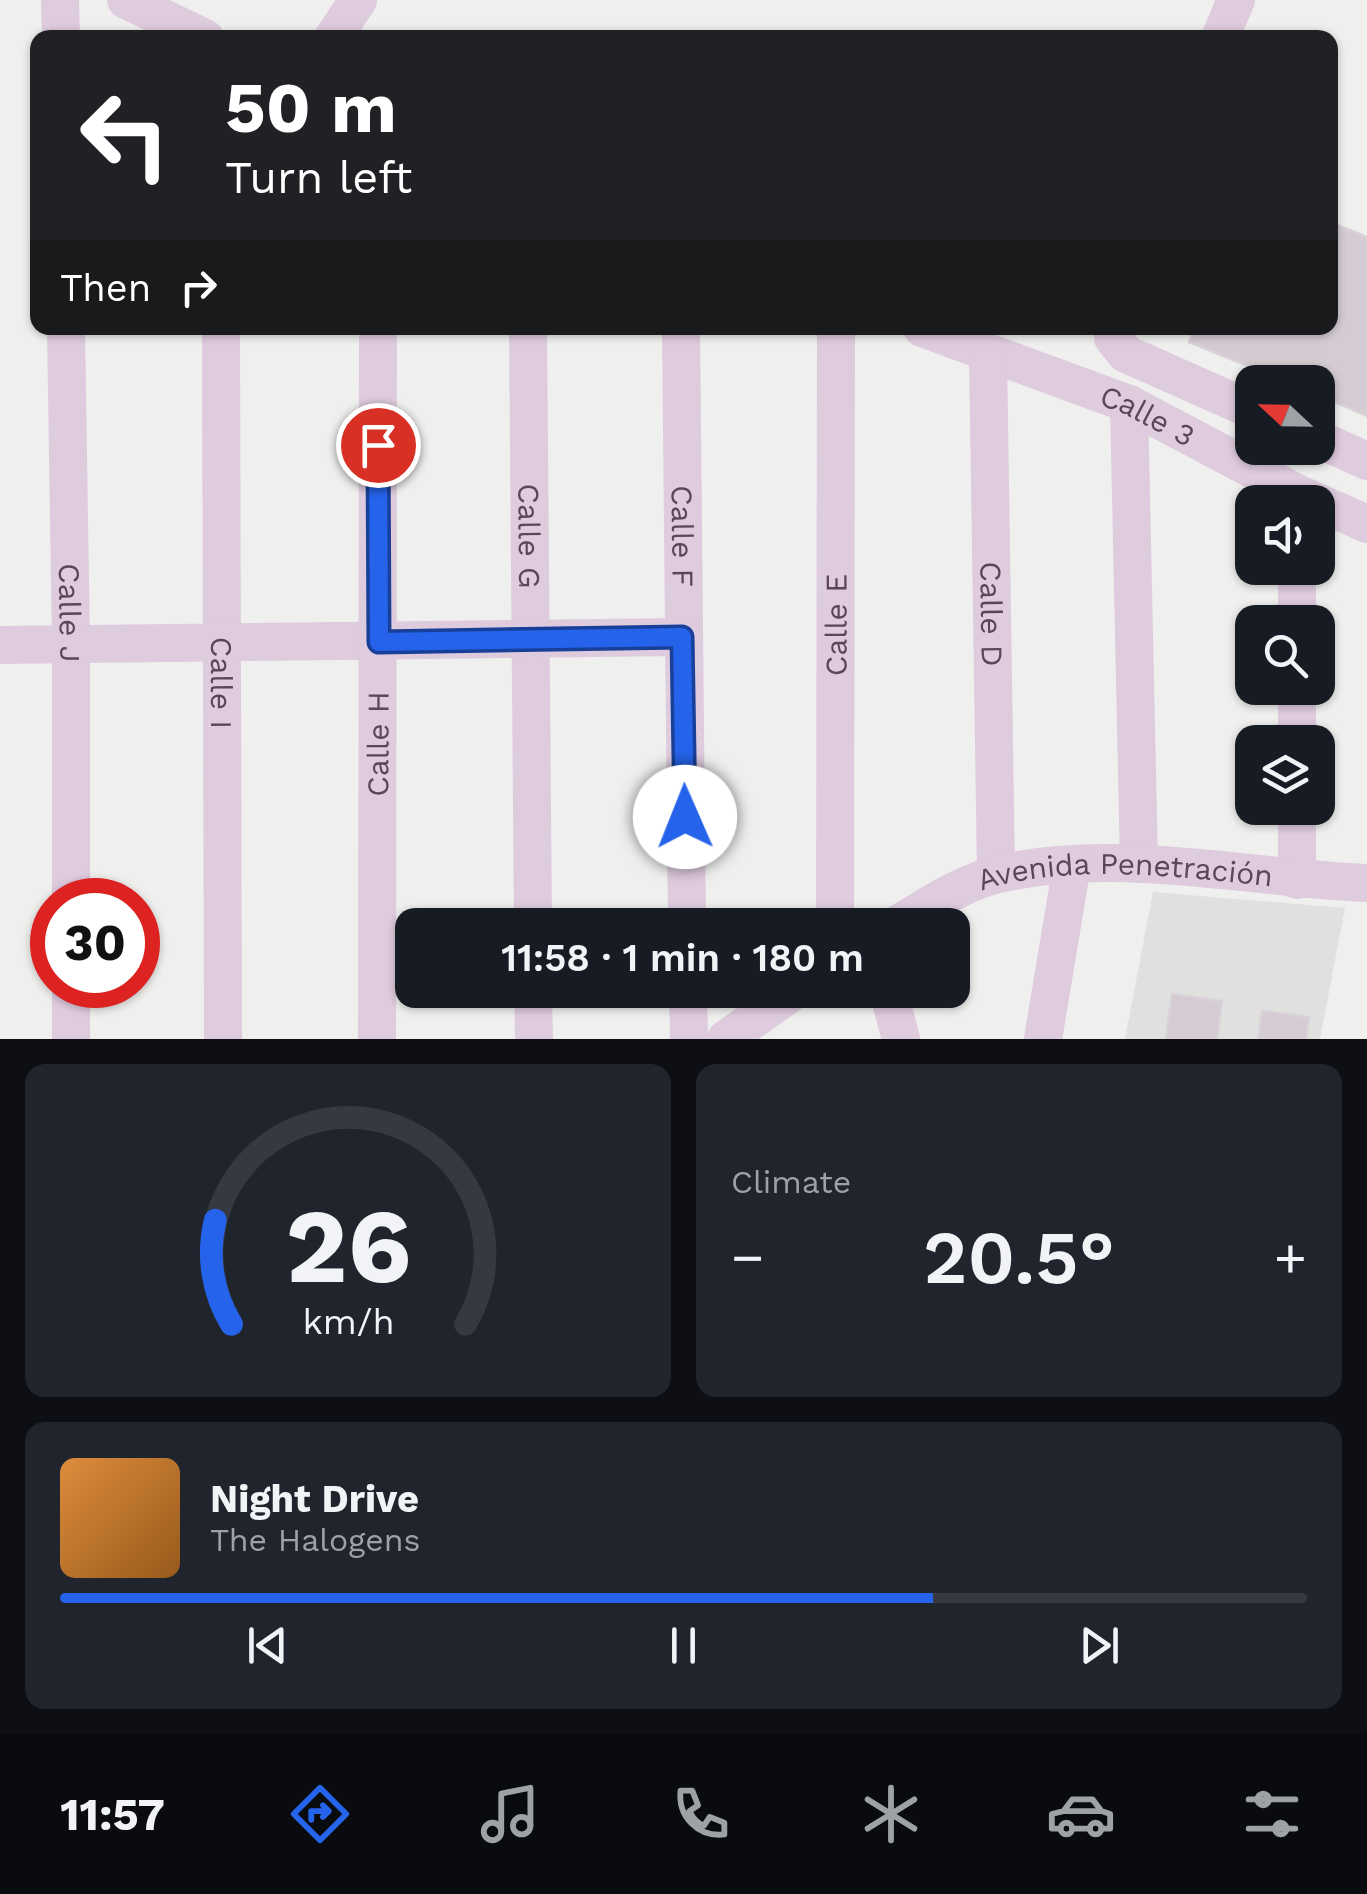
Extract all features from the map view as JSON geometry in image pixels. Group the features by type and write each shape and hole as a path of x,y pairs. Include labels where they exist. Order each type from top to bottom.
{"street":[{"path":"60,0 60,30"},
{"path":"126,0 188,30"},
{"path":"1223,30 1236,0"},
{"name":"Calle J","path":"66,335 72,644 71,878"},
{"name":"Calle I","path":"221,335 223,1039"},
{"name":"Calle H","path":"377,1039 378,335"},
{"name":"Calle G","path":"528,335 532,908"},
{"name":"Calle F","path":"681,335 687,908"},
{"name":"Calle E","path":"835,908 836,335"},
{"name":"Calle 3","path":"940,335 1129,404 1274,485"},
{"path":"1113,335 1126,354 1235,402"},
{"name":"Calle D","path":"988,354 996,874"},
{"path":"1129,404 1139,864"},
{"path":"1335,446 1367,461"},
{"name":"Calle 3","path":"1335,512 1367,524"},
{"path":"0,645 682,637"},
{"path":"1297,825 1297,880"},
{"name":"Avenida Penetración","path":"925,908 996,874 1072,865 1139,864 1367,883"},
{"path":"1044,1039 1072,865"},
{"path":"71,1008 71,1039"},
{"path":"533,1008 534,1039"},
{"path":"688,1008 689,1039"},
{"path":"732,1037 771,1008"},
{"path":"893,1008 901,1039"}],"shaded area":[{"path":"1153,892 1345,908 1320,1039 1125,1039"}],"building":[{"path":"1338,225 1367,237 1367,416 1335,402 1335,365 1245,365 1189,342 1192,335 1338,335"},
{"path":"1172,994 1222,1001 1217,1039 1166,1039"},
{"path":"1262,1011 1309,1017 1306,1039 1258,1039"}],"route":[{"path":"378,445 379,642 682,637 685,817"}]}
